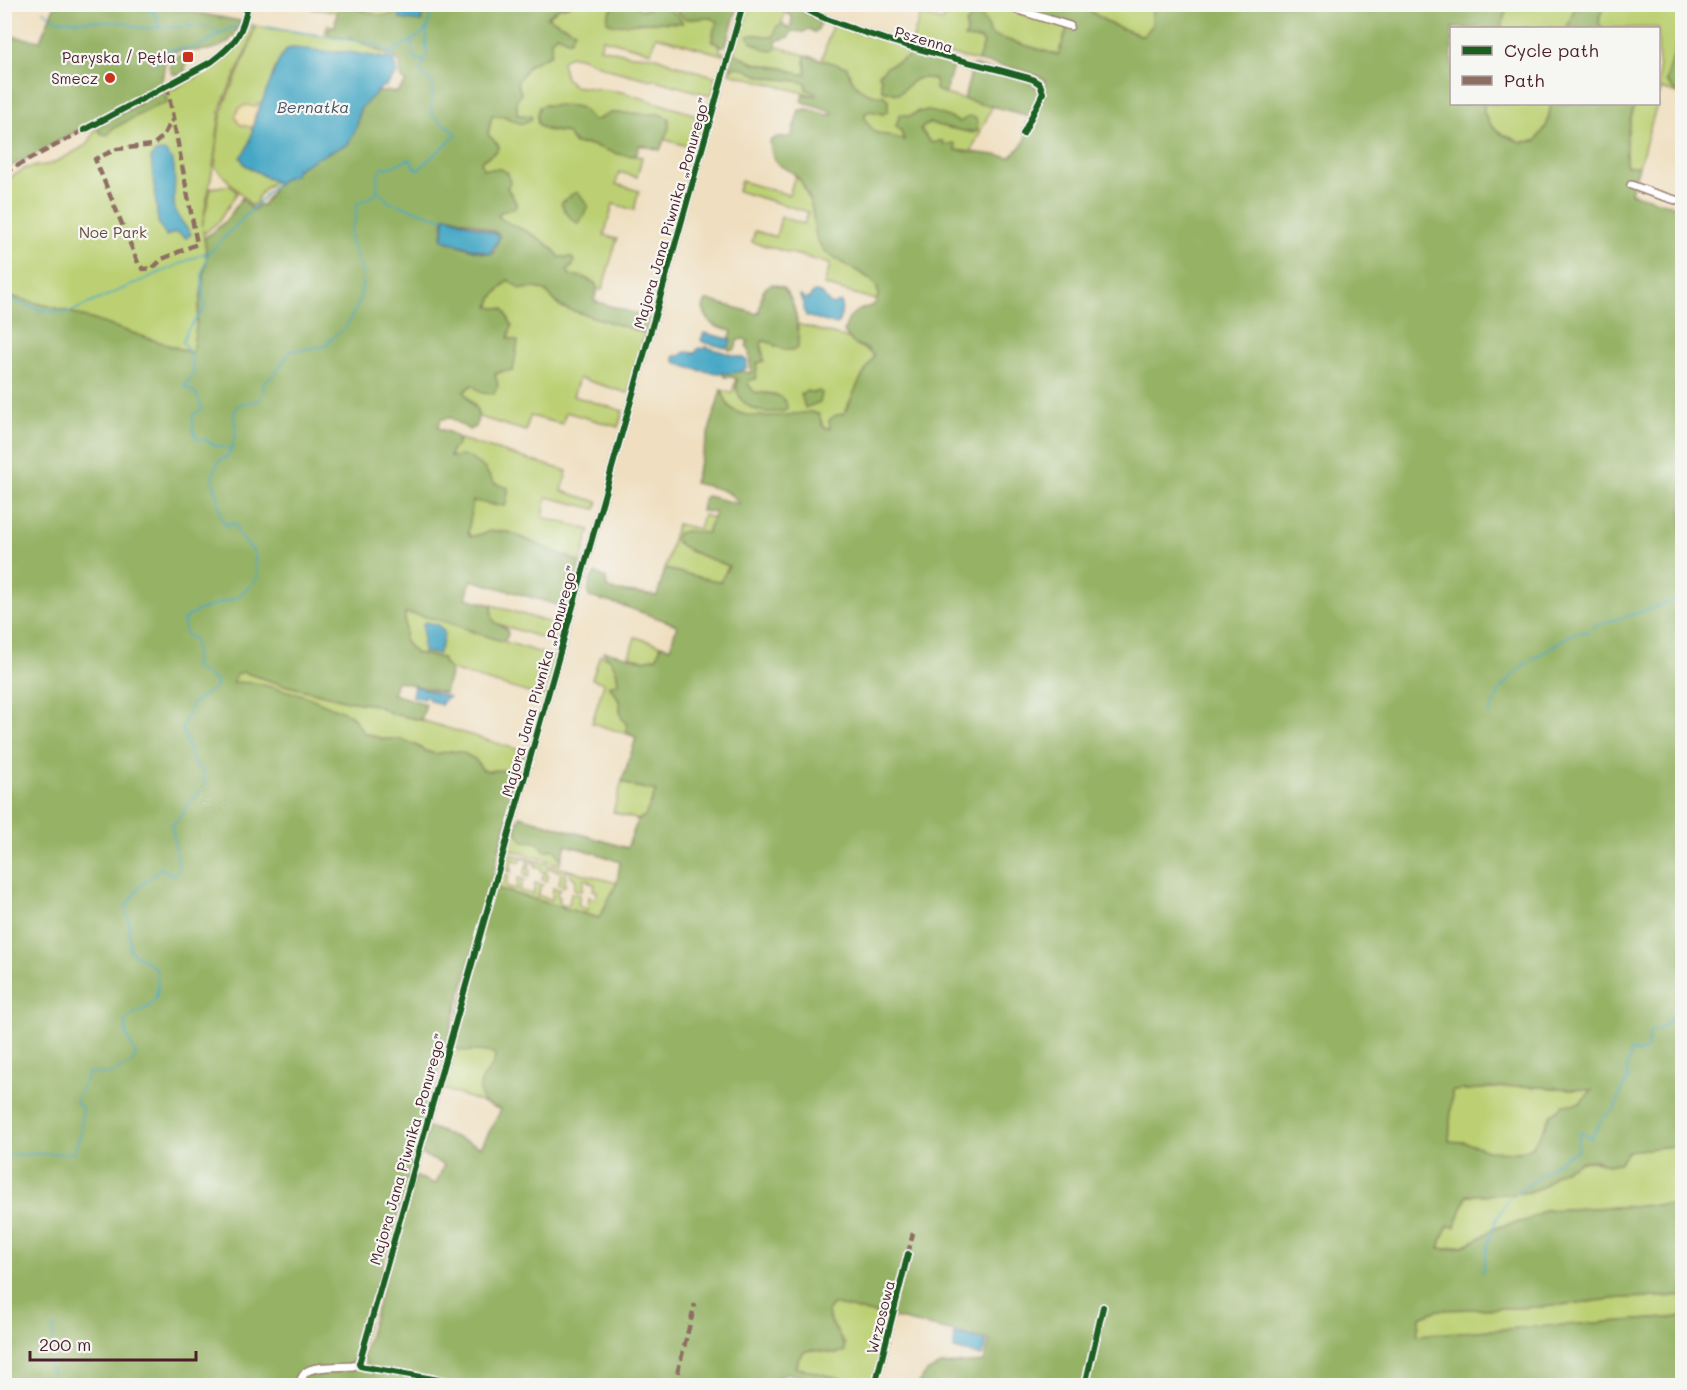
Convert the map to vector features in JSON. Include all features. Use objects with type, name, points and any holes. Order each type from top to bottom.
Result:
[{"type":"street","points":[[84,130],[212,62],[231,44],[244,26],[248,4]]},
{"type":"street","name":"Majora Jana Piwnika „Ponurego”","points":[[359,1364],[743,4]]},
{"type":"street","name":"Pszenna","points":[[799,4],[817,16],[880,39],[1032,79],[1040,84],[1043,93],[1023,134]]},
{"type":"street","points":[[999,4],[1070,26]]},
{"type":"street","points":[[1631,185],[1683,202]]},
{"type":"street","name":"Wrzosowa","points":[[875,1386],[908,1254]]},
{"type":"street","points":[[1085,1386],[1103,1307]]},
{"type":"street","points":[[298,1386],[309,1370],[359,1364],[473,1386]]},
{"type":"green space","points":[[313,4],[398,5],[392,15],[382,16],[357,9],[339,9],[338,12],[312,9]]},
{"type":"green space","points":[[572,4],[669,5],[686,19],[711,18],[719,22],[712,41],[721,46],[719,50],[724,53],[723,55],[656,36],[651,52],[603,39],[600,48],[631,55],[653,56],[717,77],[712,96],[608,69],[580,57],[571,56],[564,59],[562,63],[566,78],[574,86],[622,92],[706,118],[697,149],[663,139],[669,128],[658,114],[610,113],[597,120],[592,120],[580,107],[544,105],[546,130],[567,133],[575,144],[591,145],[620,154],[642,157],[637,177],[619,172],[616,184],[639,191],[634,210],[613,204],[604,235],[617,239],[602,290],[597,289],[596,284],[583,277],[570,276],[566,271],[574,261],[559,257],[535,236],[506,223],[498,216],[512,195],[507,188],[501,169],[483,169],[481,161],[497,151],[488,134],[492,115],[504,116],[515,122],[531,116],[517,115],[517,100],[521,94],[517,82],[529,65],[551,54],[550,40],[557,35],[570,41],[547,18],[559,8]]},
{"type":"green space","points":[[633,4],[641,10],[655,7],[665,8],[676,14],[683,23],[650,22],[615,25],[607,22],[608,14],[615,5]]},
{"type":"green space","points":[[55,5],[136,5],[181,10],[241,21],[231,39],[219,47],[176,51],[170,54],[166,60],[160,85],[5,169],[4,35],[40,41]]},
{"type":"green space","points":[[398,5],[572,5],[559,8],[547,17],[575,31],[570,41],[557,35],[551,40],[551,54],[529,65],[517,82],[521,94],[517,100],[517,115],[531,116],[532,119],[521,124],[504,116],[492,115],[488,134],[499,146],[497,151],[481,161],[483,169],[501,169],[508,173],[510,183],[507,188],[517,204],[515,208],[501,212],[498,216],[500,218],[540,239],[559,257],[571,257],[574,261],[573,265],[567,271],[570,275],[583,277],[596,284],[594,301],[650,318],[645,333],[561,307],[544,290],[520,289],[508,280],[492,298],[489,307],[504,309],[512,326],[508,338],[518,341],[513,371],[495,374],[498,385],[494,394],[482,393],[472,385],[464,391],[477,411],[476,427],[469,430],[451,418],[441,419],[438,428],[457,438],[458,445],[452,449],[450,457],[467,456],[484,468],[494,483],[508,488],[507,503],[504,506],[473,501],[468,533],[471,537],[491,531],[509,532],[580,563],[568,608],[471,580],[466,598],[492,605],[494,620],[498,625],[507,629],[506,639],[501,641],[442,621],[405,613],[405,642],[415,653],[442,658],[444,664],[451,670],[445,693],[397,681],[393,694],[426,704],[421,720],[393,714],[375,705],[348,701],[280,684],[243,672],[236,675],[233,682],[256,683],[303,695],[351,715],[364,733],[383,739],[401,739],[436,754],[451,751],[462,752],[475,759],[482,769],[504,770],[515,779],[515,786],[512,785],[511,788],[514,789],[510,811],[495,865],[497,866],[493,871],[495,873],[491,887],[599,918],[617,883],[620,862],[566,845],[561,860],[556,851],[552,849],[544,850],[535,842],[523,841],[516,832],[515,821],[519,820],[520,816],[627,848],[638,820],[645,816],[656,791],[632,786],[622,781],[636,738],[627,731],[616,694],[609,686],[618,683],[617,674],[612,663],[603,653],[604,651],[644,660],[657,657],[661,645],[670,648],[677,625],[624,606],[589,597],[590,581],[596,573],[606,578],[607,587],[612,590],[657,596],[665,569],[720,582],[729,566],[692,551],[675,540],[678,533],[685,531],[708,533],[715,512],[701,511],[703,500],[707,496],[739,504],[726,492],[694,483],[721,390],[729,405],[737,412],[757,416],[781,416],[811,412],[819,414],[823,427],[830,429],[829,420],[836,415],[844,414],[874,356],[867,349],[853,343],[844,332],[848,320],[854,313],[874,305],[879,295],[877,288],[866,276],[835,259],[823,249],[816,234],[811,202],[804,186],[797,176],[777,163],[771,152],[770,141],[777,137],[791,137],[799,110],[808,109],[828,115],[834,114],[827,109],[801,101],[803,94],[816,96],[806,89],[806,83],[763,77],[741,68],[730,69],[734,53],[753,63],[786,69],[799,74],[806,74],[805,55],[847,67],[855,84],[864,91],[884,96],[888,100],[888,111],[883,114],[871,111],[865,113],[865,119],[874,132],[904,140],[901,131],[896,126],[900,114],[910,116],[929,111],[960,122],[969,116],[976,118],[978,131],[961,131],[930,123],[920,129],[930,142],[943,141],[944,145],[953,143],[956,145],[955,150],[1011,157],[1026,140],[1044,96],[1045,80],[1023,71],[978,61],[984,43],[980,39],[964,38],[967,33],[966,24],[975,14],[982,15],[991,35],[1058,55],[1069,23],[1027,12],[1026,5],[1081,5],[1110,24],[1143,36],[1152,26],[1153,5],[1508,5],[1501,27],[1450,27],[1450,105],[1484,105],[1484,113],[1491,125],[1502,134],[1520,142],[1536,141],[1547,125],[1551,105],[1635,105],[1626,143],[1627,166],[1639,166],[1631,193],[1682,208],[1682,1145],[1628,1151],[1619,1163],[1607,1165],[1597,1160],[1582,1161],[1556,1174],[1544,1186],[1530,1192],[1467,1195],[1455,1227],[1448,1226],[1439,1248],[1450,1249],[1465,1245],[1494,1229],[1529,1219],[1544,1210],[1682,1204],[1682,1296],[1622,1298],[1543,1307],[1438,1310],[1420,1317],[1417,1335],[1682,1317],[1682,1385],[916,1385],[928,1371],[940,1365],[984,1362],[990,1340],[833,1304],[828,1310],[829,1316],[842,1340],[845,1351],[834,1353],[806,1351],[801,1355],[795,1367],[860,1385],[836,1385],[786,1373],[775,1380],[775,1386],[5,1385],[4,293],[64,310],[192,353],[206,262],[204,238],[225,222],[242,198],[253,210],[263,205],[277,184],[328,151],[347,145],[358,123],[360,109],[376,92],[397,92],[406,82],[400,77],[400,64],[395,57],[355,40],[329,35],[328,30],[335,26],[339,9],[347,8],[389,15],[395,12]],"holes":[[[444,217],[472,223],[500,236],[493,253],[483,253],[442,240]],[[491,888],[451,1048],[495,1054],[492,1067],[480,1086],[480,1094],[484,1103],[501,1110],[481,1147],[429,1127],[421,1154],[444,1165],[436,1184],[414,1176],[363,1356],[366,1364],[362,1370],[350,1364],[358,1353]],[[1519,1086],[1592,1090],[1580,1103],[1564,1105],[1551,1115],[1532,1147],[1520,1152],[1491,1151],[1464,1142],[1449,1141],[1452,1091]]]},
{"type":"green space","points":[[669,5],[738,5],[725,46],[712,41],[718,22],[711,18],[686,19]]},
{"type":"green space","points":[[745,5],[778,8],[785,12],[775,46],[805,55],[806,74],[753,63],[734,53],[741,20],[745,21],[746,18],[742,17]]},
{"type":"green space","points":[[755,5],[796,5],[805,13],[822,20],[815,32],[808,29],[804,32],[792,31],[789,37],[776,41],[776,48],[773,51],[766,50],[751,42],[748,36],[773,37],[777,26],[783,24],[791,28],[792,16],[778,8],[769,9]]},
{"type":"green space","points":[[948,5],[993,5],[1068,28],[1059,56],[991,35],[988,26],[966,24],[965,38],[980,39],[984,43],[978,61],[911,45],[920,15],[943,21]]},
{"type":"green space","points":[[1081,5],[1153,5],[1152,26],[1143,36],[1110,24]]},
{"type":"green space","points":[[1508,5],[1576,5],[1567,27],[1501,27]]},
{"type":"green space","points":[[1576,5],[1605,5],[1600,15],[1599,24],[1602,27],[1567,27]]},
{"type":"green space","points":[[1605,5],[1682,5],[1682,105],[1679,104],[1681,95],[1661,89],[1660,93],[1660,27],[1602,27],[1599,25],[1600,15]]},
{"type":"green space","name":"Noe Park","points":[[249,25],[254,25],[250,43],[221,106],[202,226],[211,188],[230,185],[237,193],[219,221],[205,233],[203,231],[206,262],[192,353],[64,310],[12,297],[5,293],[4,181],[26,168],[51,164],[69,155],[88,144],[97,126],[217,67],[237,47]]},
{"type":"green space","points":[[327,25],[335,27],[330,28],[337,38],[349,38],[368,44],[375,50],[389,55],[383,58],[348,52],[321,52],[260,105],[252,131],[268,177],[273,182],[260,193],[257,202],[252,206],[215,167],[219,126],[224,104],[248,51],[255,26],[325,36]]},
{"type":"green space","points":[[832,25],[910,48],[908,57],[881,79],[882,90],[898,94],[916,79],[934,79],[935,89],[945,94],[992,107],[971,152],[955,150],[953,143],[948,145],[930,142],[920,128],[930,123],[974,133],[954,120],[918,111],[896,126],[901,131],[904,140],[873,132],[865,119],[865,112],[883,114],[888,101],[884,96],[859,88],[848,74],[846,67],[822,60]]},
{"type":"green space","points":[[1682,30],[1682,94],[1673,90],[1666,81]]},
{"type":"green space","points":[[910,48],[954,62],[945,94],[935,89],[934,79],[926,78],[916,79],[898,94],[882,90],[879,74],[888,66],[908,57]]},
{"type":"green space","points":[[178,56],[186,57],[185,72],[181,75],[173,74],[170,68],[172,60]]},
{"type":"green space","points":[[973,65],[1030,80],[1035,84],[1038,97],[1030,116],[964,99]]},
{"type":"green space","points":[[736,66],[768,78],[802,82],[817,94],[816,96],[729,73],[730,69]]},
{"type":"green space","points":[[158,94],[167,97],[166,104],[158,105],[112,129],[107,135],[100,133],[99,125]]},
{"type":"green space","points":[[544,105],[577,107],[588,114],[592,120],[597,120],[610,113],[658,114],[669,118],[669,128],[660,150],[640,145],[636,155],[621,155],[591,145],[575,144],[567,133],[539,126],[537,115],[539,107]]},
{"type":"green space","points":[[1484,105],[1551,105],[1547,125],[1536,141],[1520,142],[1502,134],[1491,125],[1484,113]]},
{"type":"green space","points":[[1635,105],[1657,105],[1639,166],[1627,166],[1627,135]]},
{"type":"green space","points":[[795,176],[801,181],[812,207],[816,237],[838,260],[876,284],[879,295],[876,300],[824,285],[830,264],[752,242],[755,231],[776,237],[781,217],[804,224],[808,212],[738,191],[741,181],[789,195]]},
{"type":"green space","points":[[574,193],[579,193],[588,206],[579,224],[568,215],[561,203]]},
{"type":"green space","points":[[508,280],[520,289],[544,290],[561,307],[645,333],[628,393],[579,378],[573,396],[623,411],[618,427],[566,412],[562,424],[530,416],[526,431],[479,417],[476,407],[464,392],[472,385],[503,371],[508,338],[489,308],[492,298]]},
{"type":"green space","points":[[773,284],[784,288],[792,302],[797,324],[798,348],[787,350],[763,341],[761,345],[764,361],[757,363],[756,379],[749,380],[748,384],[754,392],[770,394],[784,400],[787,410],[778,412],[752,408],[740,397],[737,379],[724,377],[722,373],[751,372],[749,350],[746,346],[748,341],[737,340],[734,350],[729,350],[732,331],[713,325],[703,308],[708,300],[758,314],[763,292]]},
{"type":"green space","points":[[797,324],[850,339],[874,356],[844,414],[831,429],[823,427],[819,415],[811,412],[757,416],[737,412],[729,405],[721,390],[732,393],[737,379],[736,390],[786,401],[775,394],[754,392],[748,384],[757,363],[763,361],[762,341],[772,342],[775,346],[799,338]]},
{"type":"green space","points":[[807,391],[822,393],[820,402],[805,408],[801,394]]},
{"type":"green space","points":[[457,438],[567,471],[562,491],[598,502],[596,509],[547,497],[543,517],[590,530],[580,563],[569,557],[491,531],[471,537],[468,533],[473,500],[497,506],[507,496],[508,488],[494,483],[484,468],[450,457],[452,449],[459,441]]},
{"type":"green space","points":[[703,515],[714,518],[714,520],[708,529],[708,534],[685,531],[689,551],[729,566],[720,582],[665,569],[677,524],[699,529]]},
{"type":"green space","points":[[492,605],[564,627],[559,643],[495,623],[491,618]]},
{"type":"green space","points":[[405,613],[430,617],[555,657],[543,697],[451,670],[444,664],[442,658],[415,653],[405,642]]},
{"type":"green space","points":[[635,637],[661,645],[657,657],[644,660],[629,656]]},
{"type":"green space","points":[[600,655],[612,660],[617,672],[618,683],[609,686],[620,704],[620,712],[636,737],[592,723],[604,683],[592,679]]},
{"type":"green space","points":[[243,672],[348,701],[375,705],[393,714],[421,720],[526,752],[523,766],[516,784],[515,779],[496,770],[481,769],[451,751],[436,754],[401,739],[383,739],[364,733],[351,715],[233,683],[236,674]]},
{"type":"green space","points":[[622,781],[632,786],[656,791],[645,816],[638,820],[613,812]]},
{"type":"green space","points":[[514,828],[523,841],[536,842],[556,851],[561,860],[560,864],[508,849]]},
{"type":"green space","points":[[507,853],[617,883],[599,918],[496,888],[500,875],[509,875],[506,885],[517,889],[518,878],[526,880],[523,881],[520,891],[533,895],[535,883],[544,885],[541,885],[538,896],[548,899],[552,900],[553,888],[562,890],[559,890],[557,896],[560,897],[561,905],[564,906],[569,905],[571,893],[580,895],[578,904],[587,910],[589,897],[596,899],[597,891],[593,890],[595,885],[588,880],[584,879],[582,891],[574,889],[576,880],[571,876],[571,872],[566,871],[565,886],[559,885],[561,872],[548,868],[547,881],[542,880],[544,872],[541,868],[535,867],[536,863],[531,862],[528,868],[529,877],[524,875],[528,860],[522,858],[520,863],[512,859],[512,870],[509,868],[511,872],[503,868]]},
{"type":"green space","points":[[451,1048],[495,1054],[492,1067],[480,1086],[480,1094],[484,1103],[440,1088]]},
{"type":"green space","points":[[1519,1086],[1593,1090],[1581,1102],[1564,1106],[1554,1113],[1537,1141],[1527,1150],[1494,1152],[1449,1142],[1452,1091]]},
{"type":"green space","points":[[1682,1145],[1682,1204],[1544,1210],[1533,1218],[1493,1229],[1462,1246],[1439,1249],[1448,1226],[1455,1227],[1467,1195],[1504,1194],[1532,1190],[1543,1186],[1567,1167],[1580,1163],[1587,1161],[1607,1165],[1627,1151]]},
{"type":"green space","points":[[1682,1296],[1682,1317],[1417,1335],[1420,1317],[1438,1310],[1543,1307],[1622,1298]]},
{"type":"green space","points":[[833,1304],[890,1317],[874,1385],[865,1385],[794,1367],[802,1353],[812,1349],[838,1354],[845,1344],[828,1318],[828,1310]]},
{"type":"sand","points":[[258,103],[261,104],[255,115],[253,128],[239,124],[235,116],[239,108],[246,105],[255,107]]},
{"type":"water","points":[[404,5],[417,5],[421,22],[400,19],[399,11]]},
{"type":"water","name":"Bernatka","points":[[287,49],[388,58],[394,60],[397,73],[360,109],[356,129],[348,144],[302,166],[296,170],[295,175],[285,178],[278,184],[245,165],[240,157],[249,144],[256,116],[277,65]]},
{"type":"water","points":[[164,151],[173,163],[175,210],[191,234],[186,238],[176,232],[166,236],[158,222],[151,158],[155,152]]},
{"type":"water","points":[[447,216],[498,235],[497,243],[491,254],[443,240],[444,219]]},
{"type":"water","points":[[814,292],[823,295],[832,305],[840,302],[842,304],[841,316],[837,325],[806,316],[800,295],[806,299]]},
{"type":"water","points":[[704,333],[729,339],[730,345],[726,348],[703,342],[701,340]]},
{"type":"water","points":[[706,347],[743,358],[747,361],[746,368],[731,373],[710,372],[674,361],[674,356],[685,352],[695,353],[699,348]]},
{"type":"water","points":[[425,622],[438,625],[444,632],[438,654],[423,652],[423,624]]},
{"type":"water","points":[[414,686],[449,697],[441,705],[425,696],[423,699],[412,696]]},
{"type":"water","points":[[954,1334],[986,1341],[983,1355],[954,1349]]},
{"type":"waterway","points":[[116,4],[142,8],[155,13]]},
{"type":"waterway","name":"Bernatka","points":[[390,58],[394,52],[422,33],[428,26],[429,4]]},
{"type":"waterway","points":[[154,8],[159,28]]},
{"type":"waterway","points":[[43,10],[55,20],[120,22],[142,28],[202,26],[220,34]]},
{"type":"waterway","name":"Bernatka","points":[[4,1155],[73,1153],[81,1133],[82,1108],[76,1102],[88,1073],[110,1074],[132,1063],[136,1054],[126,1034],[125,1021],[150,1006],[156,997],[158,986],[156,968],[130,951],[129,918],[125,909],[140,886],[161,868],[174,876],[179,868],[172,825],[182,815],[189,802],[205,786],[203,771],[194,764],[182,728],[193,703],[216,687],[215,680],[194,667],[196,654],[194,639],[186,635],[183,620],[197,611],[238,597],[257,578],[255,553],[238,534],[236,524],[226,526],[222,518],[213,475],[219,461],[227,457],[232,449],[236,431],[234,416],[236,407],[242,403],[259,401],[263,394],[264,382],[276,373],[290,351],[326,346],[345,328],[360,301],[363,274],[350,232],[356,218],[357,204],[375,194],[381,170],[384,166],[387,168],[410,159],[416,170],[420,169],[456,135],[433,116],[431,110],[433,83],[420,71],[427,55],[428,26]]},
{"type":"waterway","points":[[155,63],[164,50],[197,47],[233,27],[238,27]]},
{"type":"waterway","points":[[268,27],[375,44],[391,53]]},
{"type":"waterway","points":[[412,42],[413,57],[425,62]]},
{"type":"waterway","points":[[231,449],[214,445],[204,439],[198,440],[193,430],[193,415],[202,409],[196,393],[184,386],[194,373],[189,352],[183,342],[186,332],[204,309],[202,276],[207,255],[276,183]]},
{"type":"waterway","points":[[378,191],[389,202],[444,219]]},
{"type":"waterway","points":[[4,296],[37,309],[55,312],[72,311],[207,252]]},
{"type":"waterway","points":[[1488,716],[1501,688],[1521,667],[1568,636],[1586,632],[1596,625],[1682,598]]},
{"type":"waterway","points":[[1483,1272],[1488,1244],[1496,1220],[1508,1200],[1567,1155],[1576,1153],[1580,1133],[1586,1134],[1591,1139],[1601,1119],[1614,1110],[1629,1078],[1626,1069],[1630,1051],[1634,1050],[1638,1054],[1647,1049],[1650,1031],[1663,1026],[1673,1016],[1682,1014]]},
{"type":"waterway","points":[[54,1326],[49,1366],[59,1386]]},
{"type":"marked path","points":[[167,86],[197,244],[162,259],[153,268],[143,269],[139,265],[95,159],[117,149],[153,145],[162,137],[173,119]]},
{"type":"marked path","points":[[4,173],[84,130]]},
{"type":"marked path","points":[[908,1254],[913,1233]]},
{"type":"marked path","points":[[674,1386],[695,1304]]},
{"type":"cycle path","points":[[84,130],[211,62],[237,38],[248,4]]},
{"type":"cycle path","points":[[359,1364],[743,4]]},
{"type":"cycle path","points":[[799,4],[826,19],[876,36],[920,50],[1032,79],[1040,84],[1043,93],[1023,134]]},
{"type":"cycle path","points":[[875,1386],[908,1254]]},
{"type":"cycle path","points":[[1085,1386],[1103,1307]]},
{"type":"cycle path","points":[[359,1364],[365,1367],[473,1386]]},
{"type":"place","name":"Paryska / Pętla","points":[[188,57]]},
{"type":"place","name":"Smecz","points":[[110,78]]}]
